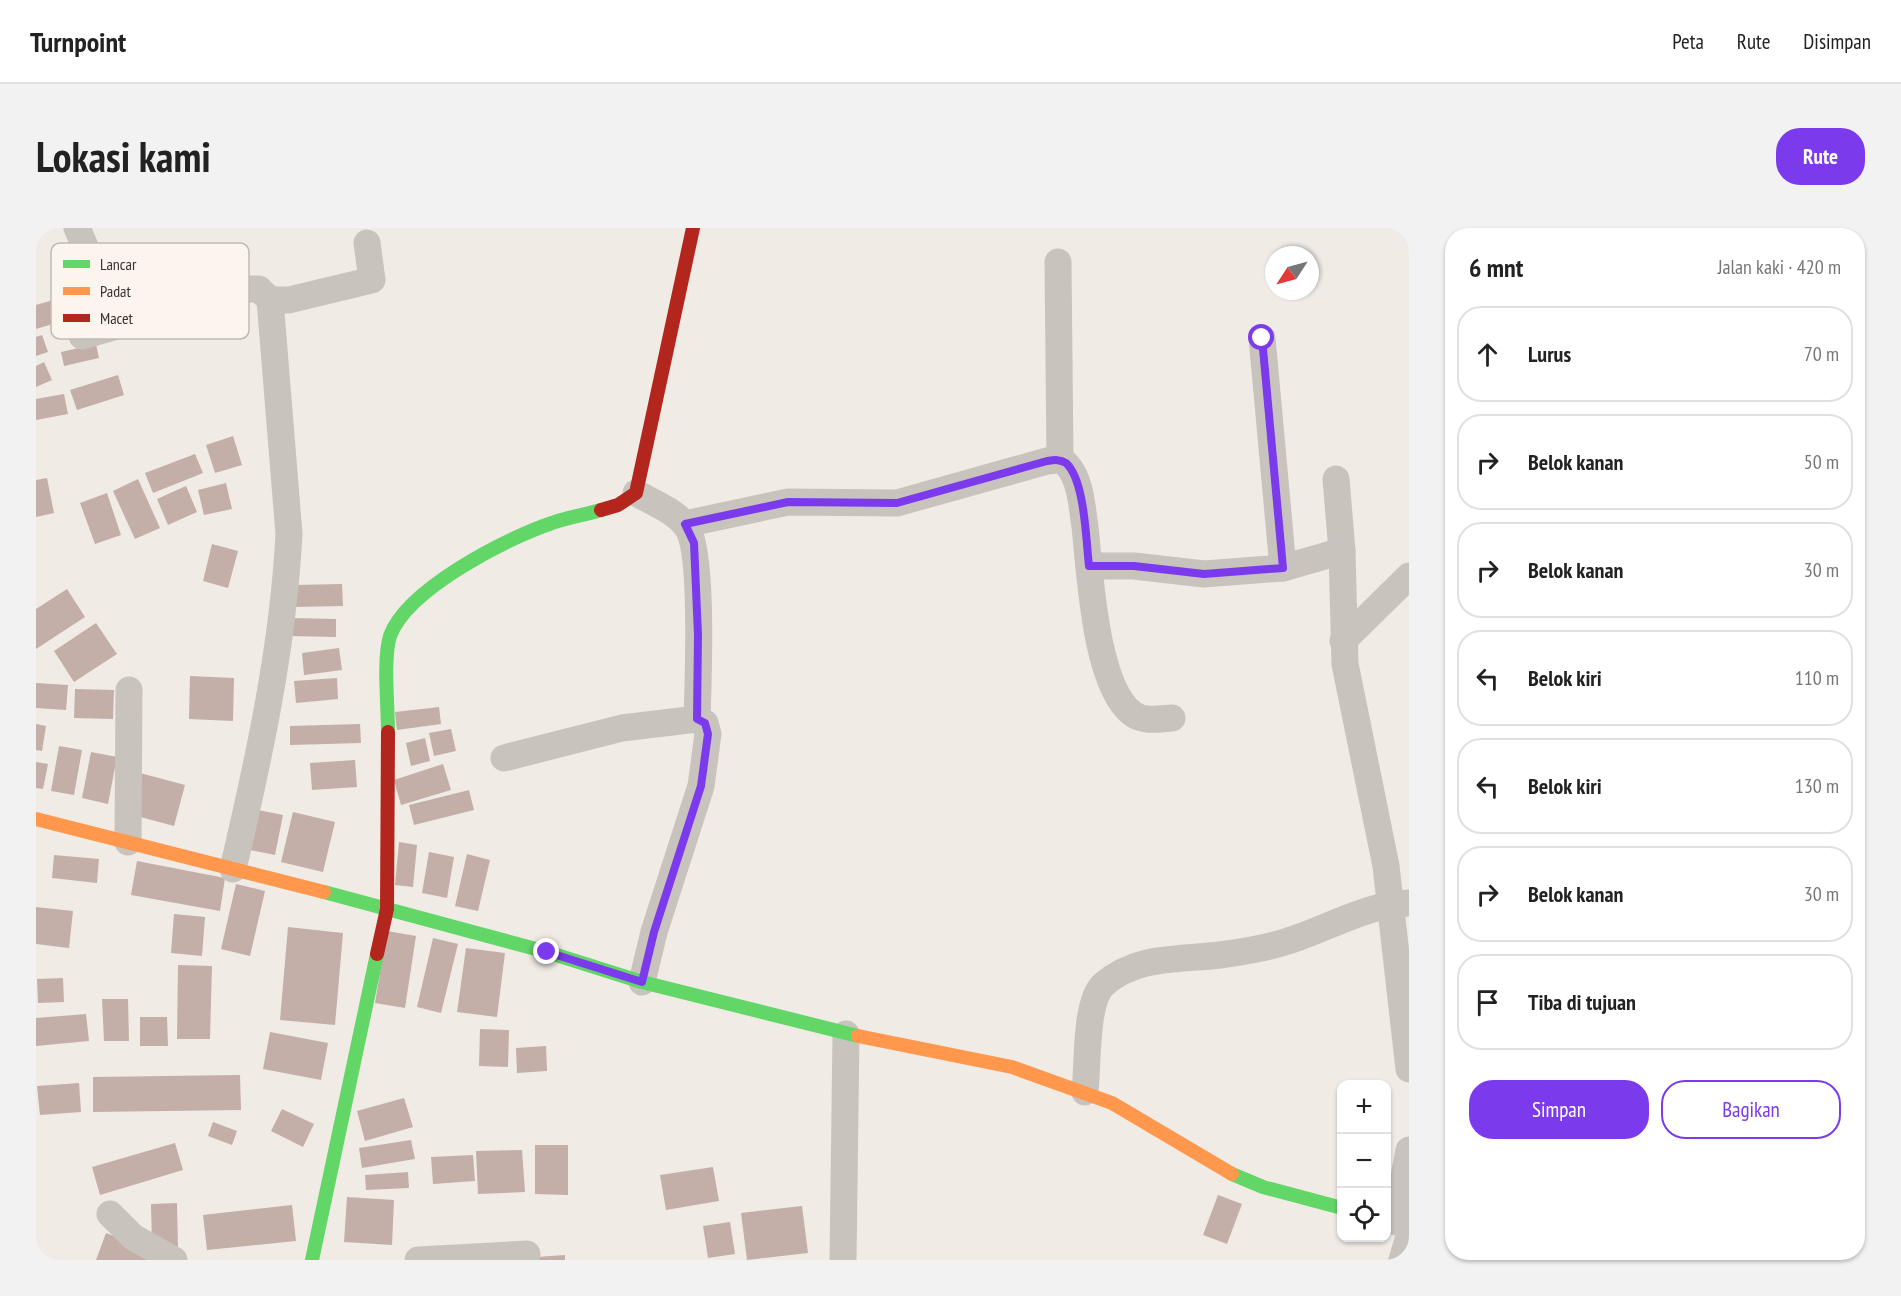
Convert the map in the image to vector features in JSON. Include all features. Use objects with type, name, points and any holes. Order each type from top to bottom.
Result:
[{"type":"street","points":[[77,228],[83,243]]},
{"type":"street","points":[[312,1260],[387,909],[388,644],[392,631],[403,613],[432,588],[506,543],[554,522],[617,506],[636,493],[693,228]]},
{"type":"street","points":[[270,300],[289,300],[372,280],[367,243]]},
{"type":"street","points":[[1058,262],[1060,460]]},
{"type":"street","points":[[233,869],[266,726],[287,572],[289,534],[270,300],[259,289],[249,289]]},
{"type":"street","points":[[1262,338],[1283,568]]},
{"type":"street","points":[[685,524],[788,502],[897,503],[1047,461],[1060,460],[1068,465],[1075,478],[1082,504],[1099,640],[1114,692],[1133,714],[1144,719],[1172,718]]},
{"type":"street","points":[[1336,479],[1342,551],[1343,641],[1360,747],[1386,866],[1399,904],[1409,1069]]},
{"type":"street","points":[[636,493],[685,524],[694,543],[698,635],[697,719]]},
{"type":"street","points":[[1089,566],[1134,566],[1204,574],[1283,568],[1342,551]]},
{"type":"street","points":[[1343,641],[1409,576]]},
{"type":"street","points":[[128,842],[129,690]]},
{"type":"street","points":[[504,758],[622,728],[697,719],[705,723],[708,734],[701,786],[654,932],[642,982]]},
{"type":"street","points":[[36,819],[387,909],[547,952],[642,982],[846,1034],[1012,1067],[1085,1092],[1131,1113],[1188,1151],[1235,1176],[1263,1187],[1337,1207]]},
{"type":"street","points":[[1085,1092],[1092,1007],[1101,987],[1124,970],[1148,962],[1221,955],[1286,942],[1399,904]]},
{"type":"street","points":[[843,1260],[846,1034]]},
{"type":"street","points":[[1402,1260],[1400,1226],[1409,1150]]},
{"type":"street","points":[[110,1214],[133,1237],[174,1260]]},
{"type":"street","points":[[418,1260],[526,1254]]},
{"type":"building","points":[[51,301],[51,324],[36,329],[36,305]]},
{"type":"building","points":[[42,335],[48,352],[36,356],[36,337]]},
{"type":"building","points":[[96,344],[99,358],[64,366],[61,352]]},
{"type":"building","points":[[44,362],[52,380],[36,387],[36,366]]},
{"type":"building","points":[[118,375],[124,395],[77,410],[70,390]]},
{"type":"building","points":[[64,394],[68,414],[36,420],[36,399]]},
{"type":"building","points":[[233,436],[242,465],[215,473],[206,445]]},
{"type":"building","points":[[195,454],[203,473],[153,493],[145,473]]},
{"type":"building","points":[[47,478],[54,513],[36,517],[36,480]]},
{"type":"building","points":[[138,479],[160,528],[135,539],[113,491]]},
{"type":"building","points":[[226,483],[232,509],[204,515],[198,490]]},
{"type":"building","points":[[186,486],[197,512],[168,525],[157,499]]},
{"type":"building","points":[[107,493],[121,535],[95,544],[80,503]]},
{"type":"building","points":[[212,544],[238,551],[228,588],[203,581]]},
{"type":"building","points":[[342,584],[343,606],[294,607],[294,585]]},
{"type":"building","points":[[67,589],[85,617],[36,649],[36,609]]},
{"type":"building","points":[[290,618],[336,619],[336,637],[289,636]]},
{"type":"building","points":[[96,623],[117,654],[74,682],[54,651]]},
{"type":"building","points":[[339,648],[342,670],[304,675],[302,653]]},
{"type":"building","points":[[190,676],[234,678],[233,721],[189,719]]},
{"type":"building","points":[[337,678],[338,699],[296,703],[294,681]]},
{"type":"building","points":[[36,683],[68,685],[66,710],[36,708]]},
{"type":"building","points":[[75,689],[114,690],[113,719],[74,718]]},
{"type":"building","points":[[439,707],[441,724],[397,730],[395,712]]},
{"type":"building","points":[[36,724],[46,726],[42,751],[36,750]]},
{"type":"building","points":[[360,724],[361,743],[290,745],[290,726]]},
{"type":"building","points":[[451,729],[456,751],[434,756],[429,733]]},
{"type":"building","points":[[425,738],[430,761],[411,766],[406,743]]},
{"type":"building","points":[[59,746],[82,750],[74,795],[51,791]]},
{"type":"building","points":[[91,752],[117,757],[108,804],[82,798]]},
{"type":"building","points":[[355,760],[357,787],[312,790],[310,763]]},
{"type":"building","points":[[36,762],[48,764],[43,789],[36,788]]},
{"type":"building","points":[[443,764],[451,790],[401,805],[394,780]]},
{"type":"building","points":[[140,773],[185,785],[174,826],[129,814]]},
{"type":"building","points":[[469,790],[474,810],[414,825],[409,805]]},
{"type":"building","points":[[258,810],[283,815],[275,855],[250,850]]},
{"type":"building","points":[[293,812],[335,822],[323,872],[281,862]]},
{"type":"building","points":[[399,842],[417,845],[413,887],[395,885]]},
{"type":"building","points":[[429,852],[454,857],[447,898],[422,893]]},
{"type":"building","points":[[467,854],[490,860],[478,911],[455,906]]},
{"type":"building","points":[[54,855],[99,859],[97,883],[52,878]]},
{"type":"building","points":[[137,861],[225,878],[220,911],[131,895]]},
{"type":"building","points":[[236,884],[265,891],[250,956],[221,949]]},
{"type":"building","points":[[36,907],[73,911],[69,948],[36,944]]},
{"type":"building","points":[[174,914],[205,917],[202,956],[171,953]]},
{"type":"building","points":[[288,927],[343,933],[335,1025],[280,1020]]},
{"type":"building","points":[[387,931],[416,936],[405,1008],[375,1003]]},
{"type":"building","points":[[433,938],[458,944],[441,1013],[417,1007]]},
{"type":"building","points":[[466,948],[505,953],[497,1017],[457,1012]]},
{"type":"building","points":[[178,965],[212,966],[210,1039],[177,1039]]},
{"type":"building","points":[[63,978],[64,1002],[38,1003],[37,979]]},
{"type":"building","points":[[102,999],[128,999],[129,1041],[104,1041]]},
{"type":"building","points":[[86,1014],[89,1041],[36,1046],[36,1018]]},
{"type":"building","points":[[140,1017],[167,1017],[168,1046],[140,1046]]},
{"type":"building","points":[[480,1029],[509,1030],[508,1067],[479,1066]]},
{"type":"building","points":[[270,1032],[328,1043],[321,1080],[263,1069]]},
{"type":"building","points":[[546,1046],[547,1071],[517,1073],[516,1048]]},
{"type":"building","points":[[240,1075],[241,1110],[93,1112],[93,1077]]},
{"type":"building","points":[[79,1083],[81,1112],[40,1115],[37,1086]]},
{"type":"building","points":[[404,1098],[413,1127],[365,1141],[357,1111]]},
{"type":"building","points":[[282,1109],[314,1124],[303,1147],[271,1131]]},
{"type":"building","points":[[213,1122],[237,1131],[232,1145],[208,1136]]},
{"type":"building","points":[[411,1140],[415,1159],[362,1168],[359,1148]]},
{"type":"building","points":[[175,1143],[183,1170],[100,1195],[92,1167]]},
{"type":"building","points":[[535,1145],[568,1145],[568,1195],[535,1194]]},
{"type":"building","points":[[522,1150],[525,1192],[478,1194],[476,1151]]},
{"type":"building","points":[[473,1155],[475,1181],[433,1184],[431,1157]]},
{"type":"building","points":[[713,1167],[719,1201],[666,1210],[660,1175]]},
{"type":"building","points":[[408,1172],[409,1188],[366,1190],[365,1175]]},
{"type":"building","points":[[1218,1195],[1242,1204],[1227,1244],[1203,1235]]},
{"type":"building","points":[[347,1197],[394,1200],[392,1245],[344,1242]]},
{"type":"building","points":[[177,1203],[178,1247],[152,1248],[151,1204]]},
{"type":"building","points":[[292,1205],[296,1241],[207,1250],[203,1215]]},
{"type":"building","points":[[802,1206],[808,1253],[747,1260],[741,1213]]},
{"type":"building","points":[[730,1222],[735,1254],[708,1258],[703,1226]]},
{"type":"building","points":[[106,1233],[154,1252],[151,1260],[96,1260]]},
{"type":"building","points":[[565,1255],[565,1260],[523,1260],[523,1258]]},
{"type":"traffic: fast","points":[[388,732],[386,669],[388,645],[390,636],[400,618],[416,601],[460,568],[510,540],[558,521],[601,510]]},
{"type":"traffic: fast","points":[[324,892],[547,952],[642,982],[858,1036]]},
{"type":"traffic: fast","points":[[312,1260],[377,954]]},
{"type":"traffic: fast","points":[[1232,1174],[1263,1187],[1337,1207]]},
{"type":"traffic: slow","points":[[36,819],[324,892]]},
{"type":"traffic: slow","points":[[858,1036],[1012,1067],[1112,1103],[1232,1174]]},
{"type":"traffic: jam","points":[[601,510],[618,505],[636,493],[693,228]]},
{"type":"traffic: jam","points":[[377,954],[387,909],[388,732]]},
{"type":"route","points":[[547,952],[642,982],[654,932],[701,786],[707,747],[708,734],[705,723],[697,719],[698,635],[694,543],[685,524],[788,502],[897,503],[956,485],[1047,461],[1060,460],[1068,465],[1075,478],[1082,504],[1089,566],[1134,566],[1204,574],[1283,568],[1262,338]]}]
